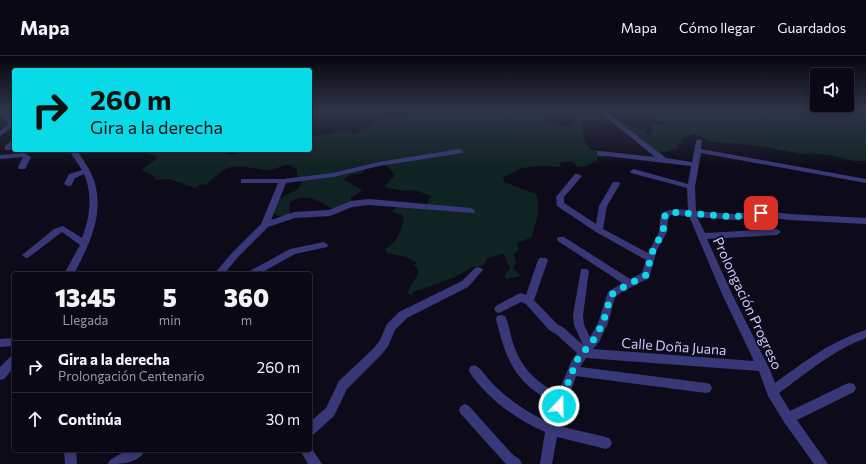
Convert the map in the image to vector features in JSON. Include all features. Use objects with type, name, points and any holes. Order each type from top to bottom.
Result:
[{"type":"street","points":[[624,129],[663,160]]},
{"type":"street","name":"Prolongación Progreso","points":[[699,141],[691,187],[692,214],[727,294],[762,366],[772,392],[788,418],[822,464]]},
{"type":"street","points":[[8,148],[12,143]]},
{"type":"street","points":[[697,150],[866,181]]},
{"type":"street","points":[[244,182],[282,181],[333,175],[379,164],[459,151]]},
{"type":"street","points":[[70,272],[86,244],[94,205],[90,181],[86,170],[74,152]]},
{"type":"street","points":[[600,153],[694,164]]},
{"type":"street","points":[[0,157],[24,155],[27,157],[22,167]]},
{"type":"street","points":[[68,184],[72,176],[86,170]]},
{"type":"street","points":[[634,171],[691,187]]},
{"type":"street","points":[[578,176],[560,196],[560,204],[599,230],[650,258]]},
{"type":"street","points":[[221,272],[235,255],[265,225],[282,181]]},
{"type":"street","points":[[599,230],[604,206],[616,184]]},
{"type":"street","points":[[265,225],[294,215],[330,214],[351,204],[369,202],[390,202],[471,211]]},
{"type":"street","points":[[546,464],[552,429],[561,400],[580,356],[586,350],[603,323],[611,295],[646,275],[649,268],[650,258],[663,232],[665,215],[671,212],[734,217],[761,213],[789,217],[866,221]]},
{"type":"street","points":[[26,255],[57,231],[62,229],[86,244]]},
{"type":"street","points":[[702,236],[777,232]]},
{"type":"street","points":[[561,239],[630,284]]},
{"type":"street","points":[[255,272],[293,251],[324,245]]},
{"type":"street","points":[[529,301],[543,260]]},
{"type":"street","points":[[312,428],[330,412],[342,385],[378,351],[384,343],[391,327],[403,315],[465,284],[478,270]]},
{"type":"street","points":[[584,271],[578,314],[586,350]]},
{"type":"street","points":[[561,400],[542,392],[531,384],[521,372],[513,359],[500,314],[521,297],[529,301],[553,327],[586,350]]},
{"type":"street","points":[[772,392],[819,357],[857,337],[866,334]]},
{"type":"street","points":[[0,343],[12,342]]},
{"type":"street","name":"Calle Doña Juana","points":[[586,350],[762,366]]},
{"type":"street","points":[[0,364],[12,361]]},
{"type":"street","points":[[0,375],[12,362]]},
{"type":"street","points":[[474,370],[481,381],[511,406],[552,429],[606,443]]},
{"type":"street","points":[[573,371],[706,388]]},
{"type":"street","points":[[788,418],[850,388]]},
{"type":"street","points":[[464,410],[508,458],[516,464]]},
{"type":"street","points":[[70,452],[71,464]]},
{"type":"street","points":[[114,464],[135,452]]},
{"type":"street","points":[[307,452],[316,464]]},
{"type":"green space","points":[[362,129],[582,129],[588,147],[591,150],[599,150],[595,153],[604,154],[606,157],[598,157],[597,160],[587,166],[577,167],[573,161],[559,162],[561,166],[559,167],[540,166],[522,168],[503,177],[504,182],[536,194],[538,199],[538,210],[532,237],[517,243],[519,249],[514,254],[516,263],[513,268],[521,276],[506,279],[505,275],[511,267],[508,264],[504,254],[501,254],[487,259],[483,266],[473,267],[453,278],[413,292],[411,296],[407,293],[418,274],[418,268],[413,265],[417,263],[406,257],[387,253],[385,249],[396,240],[404,219],[402,215],[391,211],[400,206],[427,205],[431,196],[415,190],[414,192],[412,190],[405,191],[384,187],[395,175],[386,165],[372,166],[361,174],[352,174],[343,179],[362,190],[351,197],[351,202],[335,211],[319,201],[301,198],[290,202],[290,214],[287,216],[277,215],[269,209],[274,203],[295,191],[301,185],[302,181],[297,176],[297,170],[289,165],[273,170],[232,167],[221,172],[205,185],[201,184],[195,188],[170,179],[156,180],[154,176],[141,170],[158,158],[144,152],[225,152],[231,155],[241,152],[312,152],[312,136],[327,135],[339,130],[355,134]]},
{"type":"green space","points":[[623,129],[646,129],[647,130],[643,131],[649,135],[652,129],[866,129],[866,161],[853,161],[829,155],[809,153],[802,154],[761,146],[715,142],[695,134],[682,138],[681,143],[684,144],[676,144],[680,148],[655,154]]},
{"type":"route","points":[[559,406],[577,360],[594,339],[603,323],[611,295],[646,275],[653,250],[663,232],[665,215],[671,212],[734,217],[761,213]]}]
